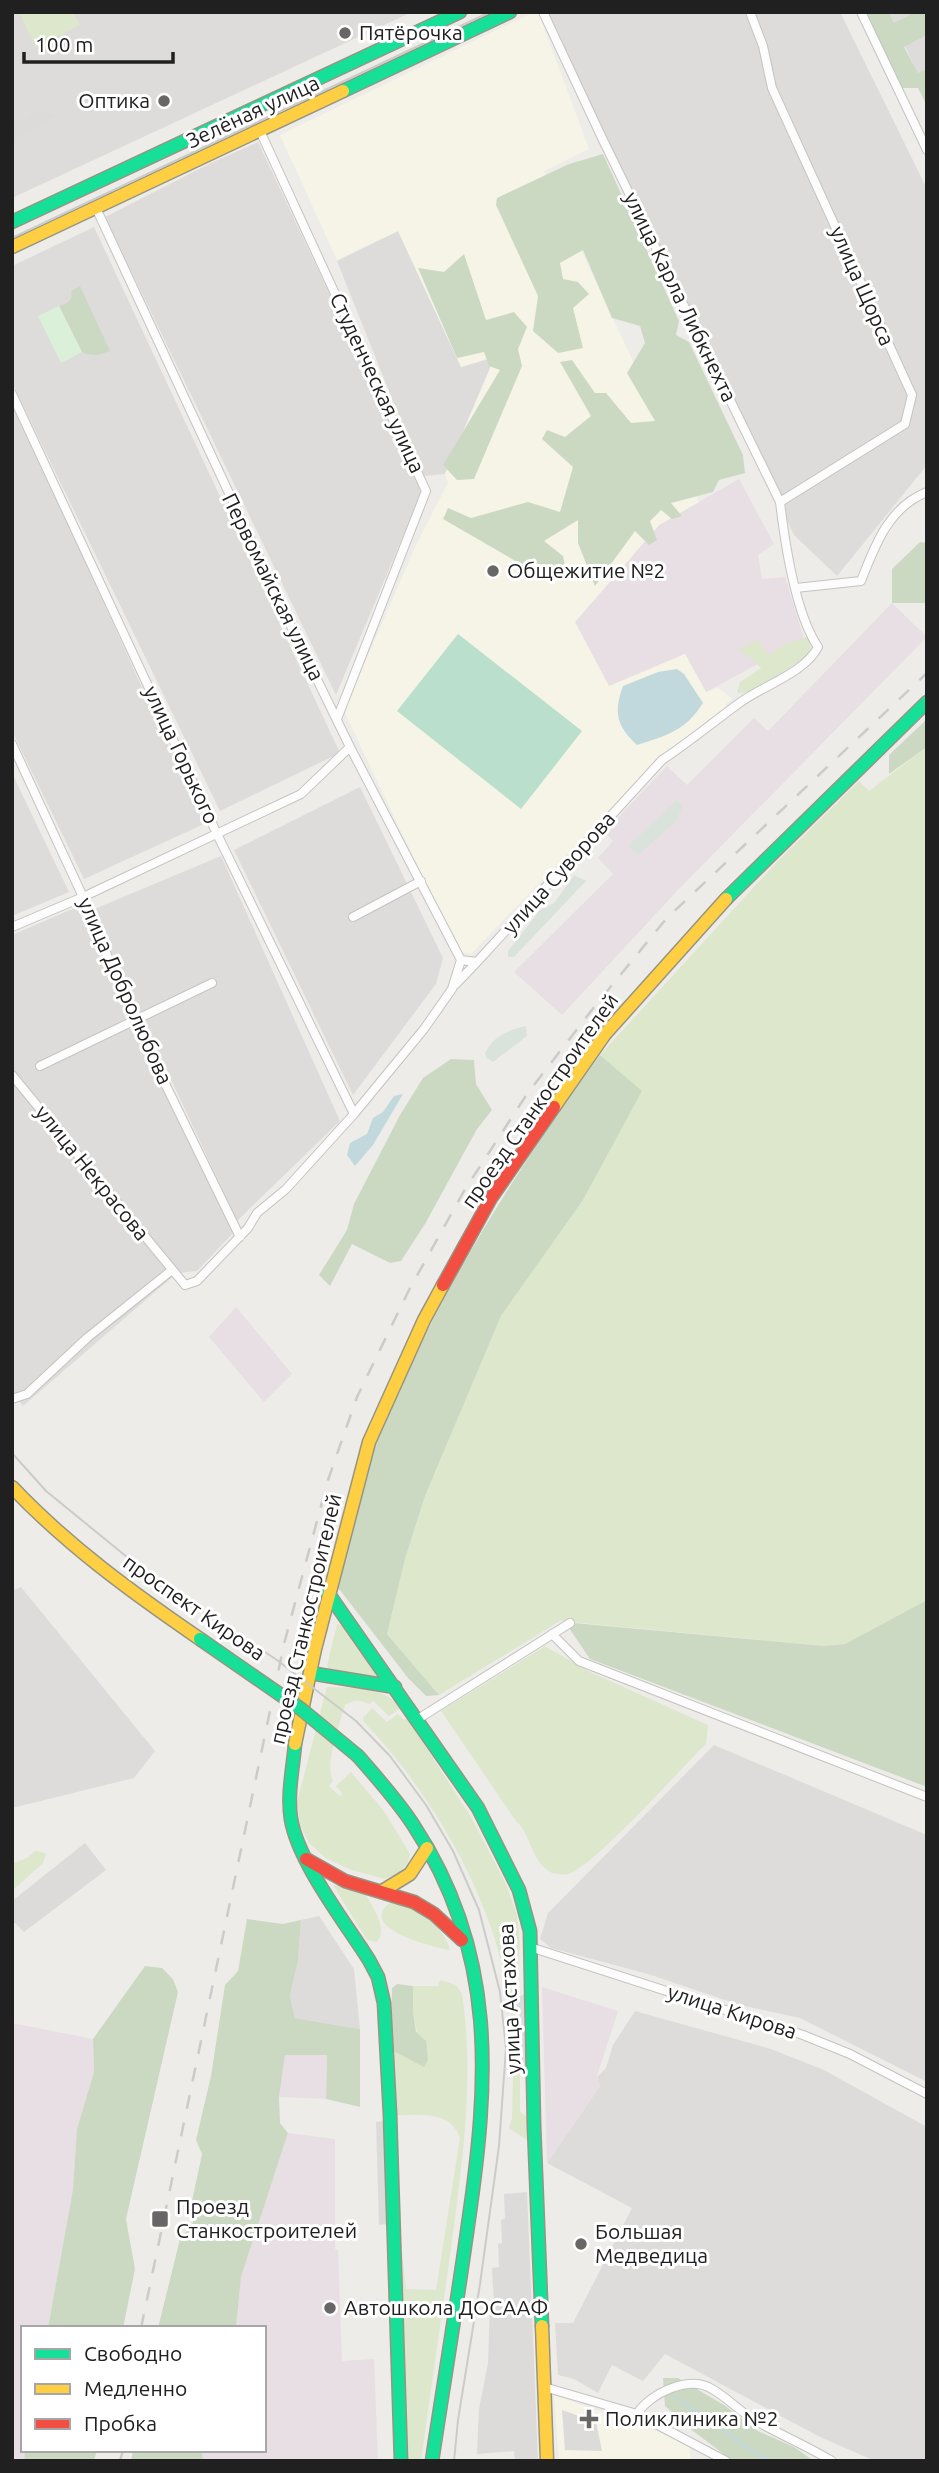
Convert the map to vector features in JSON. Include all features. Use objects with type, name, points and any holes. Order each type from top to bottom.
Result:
[{"type":"main road","name":"Зелёная улица","points":[[12,222],[460,12]]},
{"type":"main road","name":"Зелёная улица","points":[[12,247],[510,12]]},
{"type":"main road","name":"проезд Станкостроителей","points":[[303,1857],[291,1820],[290,1791],[296,1738],[328,1593],[369,1442],[424,1320],[491,1198],[605,1034],[663,967],[755,869],[927,702]]},
{"type":"main road","name":"проспект Кирова","points":[[12,1487],[63,1536],[144,1601],[253,1673],[358,1756]]},
{"type":"main road","name":"улица Астахова","points":[[328,1593],[478,1808],[519,1890],[530,1931],[547,2461]]},
{"type":"main road","points":[[310,1673],[396,1687]]},
{"type":"main road","name":"улица Астахова","points":[[358,1756],[402,1807],[427,1848],[450,1899],[477,1988],[483,2034],[481,2128],[432,2461]]},
{"type":"main road","points":[[384,1890],[398,1885],[412,1874],[421,1863],[427,1848]]},
{"type":"main road","points":[[303,1857],[347,1882],[384,1890],[416,1903],[430,1911],[465,1942]]},
{"type":"main road","points":[[303,1857],[369,1960],[378,1977],[384,2003],[401,2461]]},
{"type":"street","name":"улица Карла Либкнехта","points":[[543,12],[780,502],[796,588]]},
{"type":"street","name":"улица Щорса","points":[[750,12],[763,46],[772,88],[912,396],[905,424],[780,502]]},
{"type":"street","points":[[861,12],[927,150]]},
{"type":"street","name":"Студенческая улица","points":[[260,131],[426,491],[337,719]]},
{"type":"street","name":"Первомайская улица","points":[[96,208],[350,747],[461,960]]},
{"type":"street","name":"улица Горького","points":[[12,394],[217,834],[354,1114]]},
{"type":"street","points":[[796,588],[861,580],[874,545],[897,510],[927,492]]},
{"type":"street","name":"улица Суворова","points":[[452,989],[662,760],[740,703],[813,656],[818,647],[807,631],[796,588]]},
{"type":"street","name":"улица Добролюбова","points":[[12,744],[83,897],[134,1020],[240,1237]]},
{"type":"street","points":[[12,927],[83,897],[301,794],[350,747]]},
{"type":"street","points":[[353,917],[421,881]]},
{"type":"street","points":[[12,1399],[27,1394],[87,1338],[172,1270],[185,1285],[197,1281],[240,1237],[257,1213],[286,1189],[354,1114],[424,1029],[452,989],[461,960],[477,962]]},
{"type":"street","points":[[40,1066],[212,983]]},
{"type":"street","name":"улица Некрасова","points":[[12,1075],[172,1270]]},
{"type":"street","points":[[418,1720],[570,1623]]},
{"type":"street","points":[[552,1634],[579,1661],[927,1797]]},
{"type":"street","name":"улица Кирова","points":[[530,1947],[803,2035],[850,2054],[927,2094]]},
{"type":"street","points":[[637,2414],[641,2407],[662,2392],[685,2385],[710,2388],[753,2420],[832,2461]]},
{"type":"street","points":[[544,2388],[637,2414],[726,2461]]},
{"type":"shaded area","points":[[12,12],[412,12],[12,198]]},
{"type":"shaded area","points":[[538,12],[589,149],[544,171],[699,502],[659,525],[575,622],[609,686],[685,654],[706,692],[718,688],[733,699],[726,704],[726,710],[659,758],[471,954],[461,952],[448,930],[344,711],[417,543],[448,483],[445,474],[495,357],[461,367],[398,231],[337,260],[280,135]]},
{"type":"shaded area","points":[[548,12],[840,12],[927,189],[927,465],[837,576],[794,535],[604,136]]},
{"type":"shaded area","points":[[889,12],[927,12],[927,86],[924,87]]},
{"type":"shaded area","points":[[43,110],[58,116],[12,141],[12,126]]},
{"type":"shaded area","points":[[258,142],[422,491],[336,695],[105,217]]},
{"type":"shaded area","points":[[94,227],[340,753],[220,811],[12,383],[12,266]]},
{"type":"shaded area","points":[[398,231],[461,366],[495,356],[445,474],[423,476],[337,261]]},
{"type":"shaded area","points":[[12,401],[204,824],[84,879],[12,731]]},
{"type":"shaded area","points":[[739,479],[774,544],[758,555],[762,579],[785,577],[804,639],[706,692],[685,654],[609,687],[575,622],[659,525]]},
{"type":"shaded area","points":[[892,603],[927,637],[677,891],[562,1015],[514,972],[613,874],[598,858],[613,841],[604,832],[667,766],[687,785],[754,718],[768,731]]},
{"type":"shaded area","points":[[12,773],[69,892],[12,916]]},
{"type":"shaded area","points":[[360,787],[443,958],[436,984],[353,1095],[234,850]]},
{"type":"shaded area","points":[[677,800],[683,806],[675,822],[638,855],[628,846]]},
{"type":"shaded area","points":[[221,856],[340,1121],[237,1221],[92,910]]},
{"type":"shaded area","points":[[574,875],[586,881],[514,957],[508,957],[508,951],[540,910],[554,903]]},
{"type":"shaded area","points":[[77,907],[233,1233],[197,1271],[177,1273],[23,1406],[12,1393],[12,935]]},
{"type":"shaded area","points":[[526,1026],[527,1036],[493,1062],[487,1058],[485,1053],[488,1047],[497,1038]]},
{"type":"shaded area","points":[[236,1307],[292,1374],[264,1402],[209,1337]]},
{"type":"shaded area","points":[[21,1587],[155,1751],[134,1778],[12,1808],[12,1591]]},
{"type":"shaded area","points":[[714,1745],[927,1835],[927,2082],[800,2018],[740,2005],[648,1974],[551,1948],[540,1939],[548,1913]]},
{"type":"shaded area","points":[[85,1843],[106,1870],[24,1932],[15,1923],[12,1924],[12,1901]]},
{"type":"shaded area","points":[[319,1916],[354,1969],[360,2029],[295,2018],[290,1996],[298,1961],[301,1920]]},
{"type":"shaded area","points":[[542,1987],[618,2011],[597,2076],[600,2086],[547,2163]]},
{"type":"shaded area","points":[[526,1993],[529,2066],[520,2066],[516,1999]]},
{"type":"shaded area","points":[[635,2011],[771,2049],[824,2070],[927,2127],[927,2461],[875,2461],[820,2437],[665,2354],[643,2381],[612,2365],[598,2393],[574,2379],[558,2375],[555,2323],[573,2323],[632,2208],[547,2163],[600,2086],[597,2077],[606,2068],[613,2045]]},
{"type":"shaded area","points":[[12,2023],[93,2039],[94,2072],[77,2129],[73,2189],[48,2326],[21,2326],[21,2452],[25,2452],[24,2461],[12,2461]]},
{"type":"shaded area","points":[[285,2055],[327,2055],[326,2099],[279,2097]]},
{"type":"shaded area","points":[[384,2121],[388,2224],[379,2225],[376,2122]]},
{"type":"shaded area","points":[[288,2133],[335,2139],[335,2249],[338,2250],[342,2361],[374,2359],[378,2461],[203,2461],[202,2452],[266,2452],[266,2326],[236,2326],[241,2277]]},
{"type":"shaded area","points":[[527,2192],[538,2461],[515,2461],[514,2451],[477,2454],[479,2409],[488,2363],[490,2305],[494,2304],[492,2268],[499,2267],[501,2220],[505,2219],[504,2194]]},
{"type":"shaded area","name":"Поликлиника №2","points":[[554,2395],[689,2443],[691,2461],[559,2461]]},
{"type":"shaded area","points":[[562,2410],[596,2422],[602,2451],[565,2450]]},
{"type":"green space","points":[[19,12],[73,12],[80,25],[36,48]]},
{"type":"green space","points":[[863,12],[889,12],[894,23],[910,15],[909,12],[927,12],[927,38],[925,36],[904,47],[918,73],[927,69],[927,106],[918,88],[900,88]]},
{"type":"green space","points":[[603,154],[679,321],[676,335],[689,342],[743,455],[745,473],[719,480],[713,492],[671,503],[682,516],[672,519],[661,510],[650,521],[657,540],[649,545],[635,531],[595,586],[578,543],[578,520],[544,541],[563,556],[566,570],[538,574],[443,519],[448,508],[471,518],[528,502],[560,512],[573,467],[542,439],[547,430],[565,437],[591,416],[560,362],[572,360],[595,393],[606,393],[631,423],[655,421],[627,373],[645,343],[640,326],[612,318],[583,250],[560,263],[563,279],[578,282],[589,294],[573,308],[583,348],[558,353],[533,331],[538,296],[496,205],[497,198],[569,164]]},
{"type":"green space","points":[[464,254],[486,320],[514,312],[527,327],[518,349],[522,366],[474,479],[457,480],[443,465],[500,370],[489,366],[484,352],[457,358],[418,268],[444,272]]},
{"type":"green space","points":[[80,286],[110,351],[103,354],[89,355],[82,352],[59,306],[69,301],[71,291]]},
{"type":"green space","points":[[59,306],[82,352],[61,363],[38,316]]},
{"type":"green space","points":[[920,542],[927,543],[927,603],[892,603],[892,569]]},
{"type":"green space","points":[[458,634],[582,731],[521,809],[397,711]]},
{"type":"green space","points":[[806,637],[810,641],[811,654],[758,689],[737,693],[740,682],[761,668],[738,650],[757,640],[769,655],[788,643]]},
{"type":"green space","points":[[927,719],[927,747],[889,774],[889,755]]},
{"type":"green space","points":[[927,747],[927,1600],[845,1644],[824,1646],[560,1621],[439,1695],[387,1634],[405,1559],[425,1496],[501,1316],[583,1200],[641,1092],[600,1055],[775,864],[859,781],[869,791]]},
{"type":"green space","points":[[600,1055],[642,1091],[583,1200],[501,1316],[425,1496],[405,1559],[387,1634],[439,1695],[426,1696],[408,1678],[333,1581],[378,1440],[431,1324],[510,1187]]},
{"type":"green space","points":[[451,1059],[474,1060],[476,1084],[492,1110],[477,1129],[425,1224],[401,1261],[390,1263],[352,1244],[330,1286],[319,1275],[347,1230],[354,1204],[400,1115],[423,1078]]},
{"type":"green space","points":[[927,1600],[927,1787],[590,1659],[569,1628],[574,1623],[824,1646],[845,1644]]},
{"type":"green space","points":[[337,1624],[347,1627],[375,1669],[378,1680],[331,1673],[327,1666]]},
{"type":"green space","points":[[545,1646],[590,1672],[708,1725],[706,1744],[596,1855],[580,1868],[567,1874],[552,1873],[540,1863],[525,1833],[441,1711]]},
{"type":"green space","points":[[327,1687],[377,1692],[401,1708],[389,1716],[373,1701],[369,1704],[354,1701],[345,1705],[330,1765],[333,1781],[329,1786],[340,1796],[342,1793],[336,1786],[351,1772],[384,1811],[410,1854],[408,1863],[401,1871],[385,1879],[352,1870],[327,1859],[309,1843],[300,1825],[297,1802]]},
{"type":"green space","points":[[372,1708],[387,1722],[398,1714],[404,1720],[407,1718],[471,1817],[506,1884],[517,1915],[520,1943],[516,1999],[520,2066],[513,2068],[510,2003],[491,1927],[476,1889],[437,1816],[414,1782],[363,1721]]},
{"type":"green space","points":[[35,1851],[46,1853],[43,1863],[12,1891],[12,1864],[27,1858]]},
{"type":"green space","points":[[333,1885],[366,1895],[380,1925],[377,1942],[367,1940]]},
{"type":"green space","points":[[398,1900],[414,1907],[430,1919],[443,1934],[450,1950],[408,1938],[388,1927],[383,1920],[383,1910],[388,1904]]},
{"type":"green space","points":[[247,1919],[283,1924],[301,1920],[298,1961],[290,1996],[295,2018],[360,2029],[360,2107],[326,2099],[327,2055],[285,2055],[279,2097],[280,2123],[288,2133],[241,2277],[236,2326],[158,2326],[181,2235],[189,2230],[196,2216],[192,2201],[202,2154],[196,2140],[211,2076],[225,1985],[238,1971]]},
{"type":"green space","points":[[145,1966],[162,1968],[173,1979],[178,1992],[126,2219],[135,2269],[123,2326],[48,2326],[73,2189],[77,2129],[94,2072],[93,2039]]},
{"type":"green space","points":[[440,1980],[456,1985],[462,1994],[467,2058],[466,2122],[421,2461],[407,2461],[399,2226],[406,2289],[436,2290],[460,2138],[449,2123],[434,2116],[397,2115],[393,2105],[391,2050],[423,2066],[413,2011],[413,1986],[438,1986]]},
{"type":"green space","points":[[397,1984],[413,1986],[416,2032],[426,2041],[428,2060],[424,2067],[391,2050],[392,1988]]},
{"type":"green space","points":[[520,2073],[520,2112],[530,2119],[530,2142],[509,2128],[512,2118],[513,2074]]},
{"type":"green space","points":[[663,2378],[678,2378],[724,2405],[758,2431],[794,2447],[814,2461],[733,2461],[665,2406]]},
{"type":"green space","points":[[25,2452],[96,2452],[94,2461],[24,2461]]},
{"type":"green space","points":[[133,2452],[202,2452],[203,2461],[131,2461]]},
{"type":"water","points":[[677,669],[684,674],[703,703],[689,720],[675,731],[637,745],[625,732],[619,718],[618,704],[623,686],[658,672]]},
{"type":"water","points":[[403,1094],[373,1145],[355,1166],[347,1155],[350,1143],[367,1134],[373,1118],[383,1112],[394,1096]]},
{"type":"waterway","points":[[674,2396],[771,2461]]},
{"type":"tram line","points":[[12,238],[490,12]]},
{"type":"tram line","points":[[12,1453],[46,1491],[154,1579],[277,1660],[356,1721],[390,1756],[426,1805],[453,1851],[479,1910],[500,1992],[506,2048],[499,2146],[454,2461]]},
{"type":"railway","points":[[141,2326],[284,1644],[328,1480],[357,1397],[409,1290],[464,1191],[527,1094],[595,1006],[666,919],[927,673]]},
{"type":"railway","points":[[120,2461],[122,2452]]},
{"type":"traffic: fast","points":[[12,222],[460,12]]},
{"type":"traffic: fast","points":[[343,91],[510,12]]},
{"type":"traffic: fast","points":[[726,899],[927,702]]},
{"type":"traffic: fast","points":[[328,1593],[478,1808],[519,1890],[530,1931],[542,2326]]},
{"type":"traffic: fast","points":[[200,1639],[301,1709],[358,1756]]},
{"type":"traffic: fast","points":[[310,1673],[395,1687]]},
{"type":"traffic: fast","points":[[295,1744],[290,1801],[295,1836],[312,1872],[369,1960],[378,1977],[384,2003],[401,2461]]},
{"type":"traffic: fast","points":[[358,1756],[408,1817],[441,1874],[461,1922],[474,1971],[480,2020],[482,2070],[475,2172],[432,2461]]},
{"type":"traffic: slow","points":[[12,247],[343,91]]},
{"type":"traffic: slow","points":[[554,1107],[605,1034],[726,899]]},
{"type":"traffic: slow","points":[[295,1744],[315,1649],[369,1442],[424,1320],[443,1285]]},
{"type":"traffic: slow","points":[[12,1487],[33,1509],[102,1568],[200,1639]]},
{"type":"traffic: slow","points":[[384,1890],[410,1874],[427,1848]]},
{"type":"traffic: slow","points":[[542,2326],[547,2461]]},
{"type":"traffic: jam","points":[[443,1285],[491,1198],[554,1107]]},
{"type":"traffic: jam","points":[[306,1859],[345,1881],[414,1902],[434,1914],[462,1940]]},
{"type":"place","name":"Пятёрочка","points":[[345,33]]},
{"type":"place","name":"Оптика","points":[[164,101]]},
{"type":"place","name":"Общежитие №2","points":[[493,571]]},
{"type":"place","name":"Проезд Станкостроителей","points":[[160,2219]]},
{"type":"place","name":"Большая Медведица","points":[[581,2244]]},
{"type":"place","name":"Автошкола ДОСААФ","points":[[330,2308]]},
{"type":"place","name":"Поликлиника №2","points":[[589,2419]]}]
